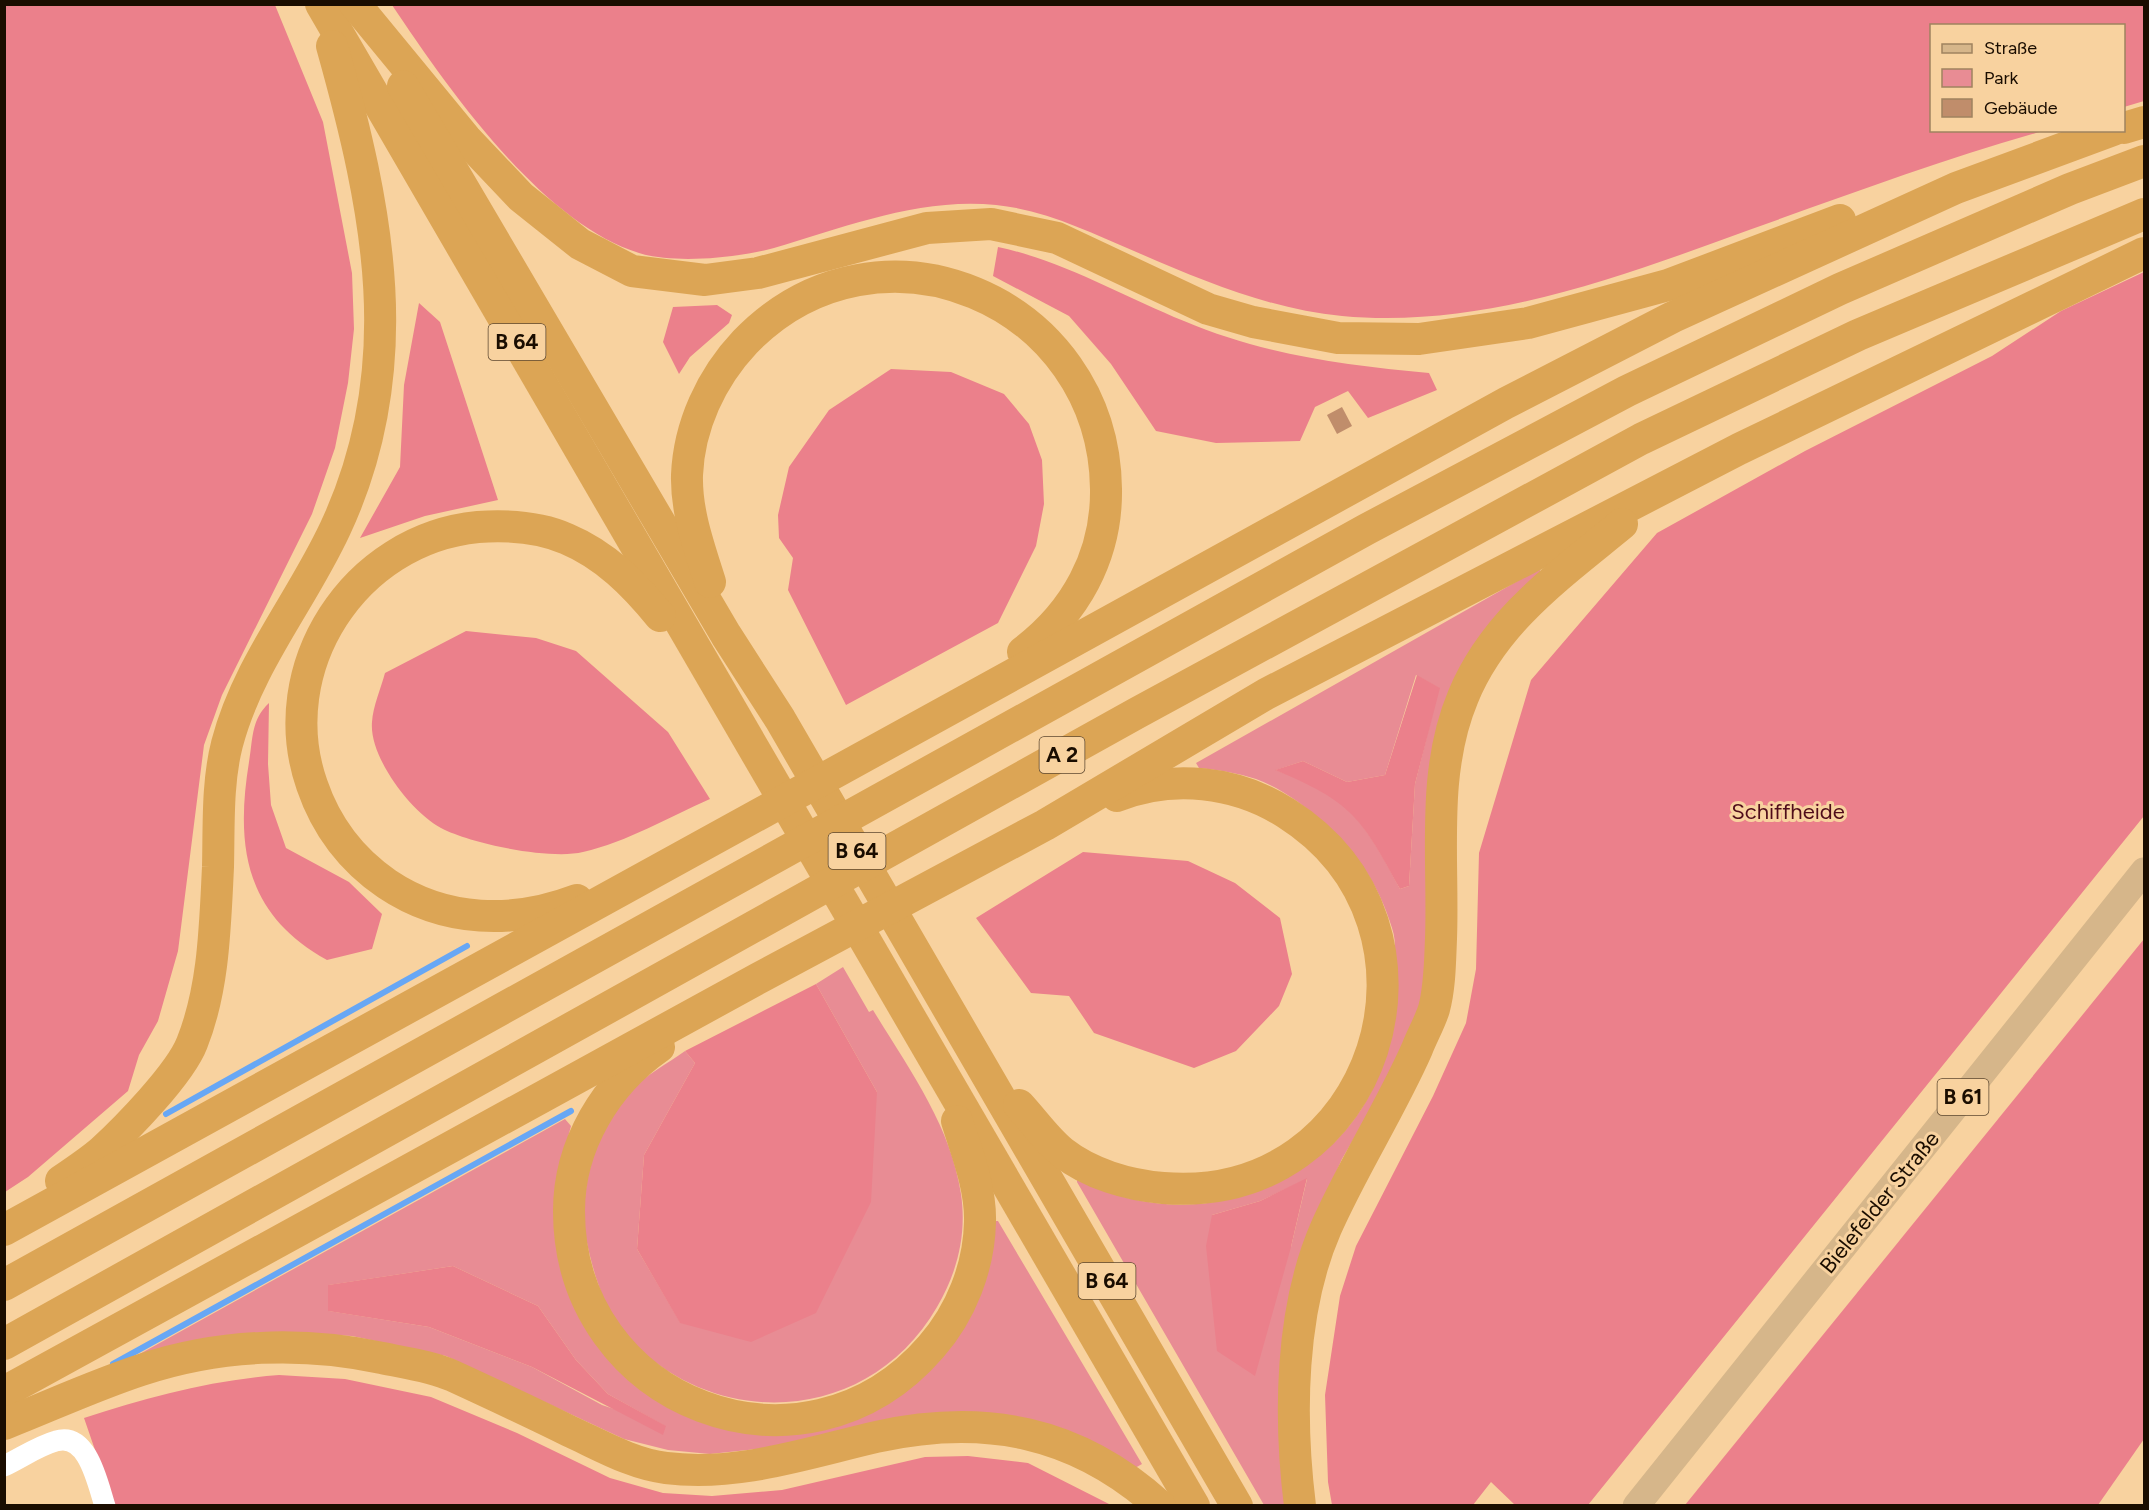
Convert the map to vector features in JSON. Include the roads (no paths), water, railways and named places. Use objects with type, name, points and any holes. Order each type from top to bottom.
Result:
[{"type":"highway","name":"B 64","points":[[321,4],[1194,1506]]},
{"type":"highway","points":[[4,1221],[100,1152],[163,1085],[191,1046],[205,1001],[212,964],[220,795],[227,746],[240,704],[265,651],[336,528],[363,458],[377,388],[381,332],[379,274],[372,205],[321,4]]},
{"type":"highway","name":"B 64","points":[[355,4],[726,634],[780,719],[1237,1506]]},
{"type":"highway","points":[[355,4],[466,139],[521,197],[580,244],[632,271],[695,279],[705,280],[758,273],[927,228],[991,224],[1057,238],[1208,309],[1253,322],[1338,338],[1419,339],[1528,323],[1668,285],[1872,208],[1956,188]]},
{"type":"highway","points":[[2125,128],[2145,122]]},
{"type":"highway","points":[[4,1230],[1506,403],[1673,317],[1956,188],[2108,132]]},
{"type":"highway","name":"A 2","points":[[4,1285],[1366,529],[1627,391],[1840,289],[2070,189],[2145,161]]},
{"type":"highway","name":"A 2","points":[[4,1344],[1137,713],[1641,439],[1858,335],[2145,214]]},
{"type":"highway","points":[[4,1392],[759,978],[1045,825],[1266,694],[1739,449],[2145,253]]},
{"type":"highway","points":[[726,634],[694,531],[687,477],[696,425],[706,398],[731,357],[769,319],[790,304],[837,284],[889,277],[915,277],[940,280],[972,291],[1018,315],[1057,352],[1085,392],[1103,446],[1107,504],[1097,556],[1083,585],[1061,618],[1045,636],[939,714]]},
{"type":"highway","points":[[1300,1506],[1292,1395],[1308,1289],[1325,1230],[1402,1082],[1434,1009],[1441,940],[1442,795],[1449,738],[1463,697],[1495,638],[1534,596],[1627,520],[1739,449]]},
{"type":"highway","points":[[657,871],[549,910],[492,918],[443,910],[396,890],[376,876],[352,853],[327,819],[316,797],[307,773],[301,732],[302,698],[307,674],[325,627],[355,586],[374,569],[395,555],[441,534],[491,526],[542,531],[566,538],[593,552],[638,590],[712,679]]},
{"type":"highway","points":[[976,1057],[1061,1151],[1104,1175],[1151,1187],[1175,1189],[1224,1185],[1270,1169],[1298,1152],[1328,1126],[1344,1107],[1358,1087],[1376,1042],[1384,993],[1380,944],[1373,920],[1351,875],[1336,855],[1300,821],[1278,808],[1232,789],[1183,783],[1158,784],[1120,794],[1045,825]]},
{"type":"highway","points":[[759,978],[648,1055],[611,1091],[586,1133],[572,1180],[569,1229],[572,1253],[591,1307],[612,1341],[629,1360],[654,1381],[689,1402],[736,1417],[762,1420],[787,1420],[829,1413],[883,1390],[904,1375],[939,1339],[953,1317],[972,1271],[980,1220],[977,1194],[940,1069]]},
{"type":"highway","points":[[4,1424],[142,1370],[212,1353],[278,1345],[349,1350],[440,1370],[619,1454],[662,1467],[710,1471],[779,1462],[911,1430],[966,1426],[1035,1434],[1091,1455],[1139,1486],[1160,1506]]},
{"type":"main road","name":"Bielefelder Straße","points":[[1636,1506],[2145,871]]},
{"type":"lane","points":[[4,1466],[58,1440],[74,1443],[87,1454],[105,1506]]},
{"type":"waterway","points":[[166,1114],[467,946]]},
{"type":"waterway","points":[[113,1364],[571,1111]]},
{"type":"park label","name":"Schiffheide","points":[[1788,811]]}]
